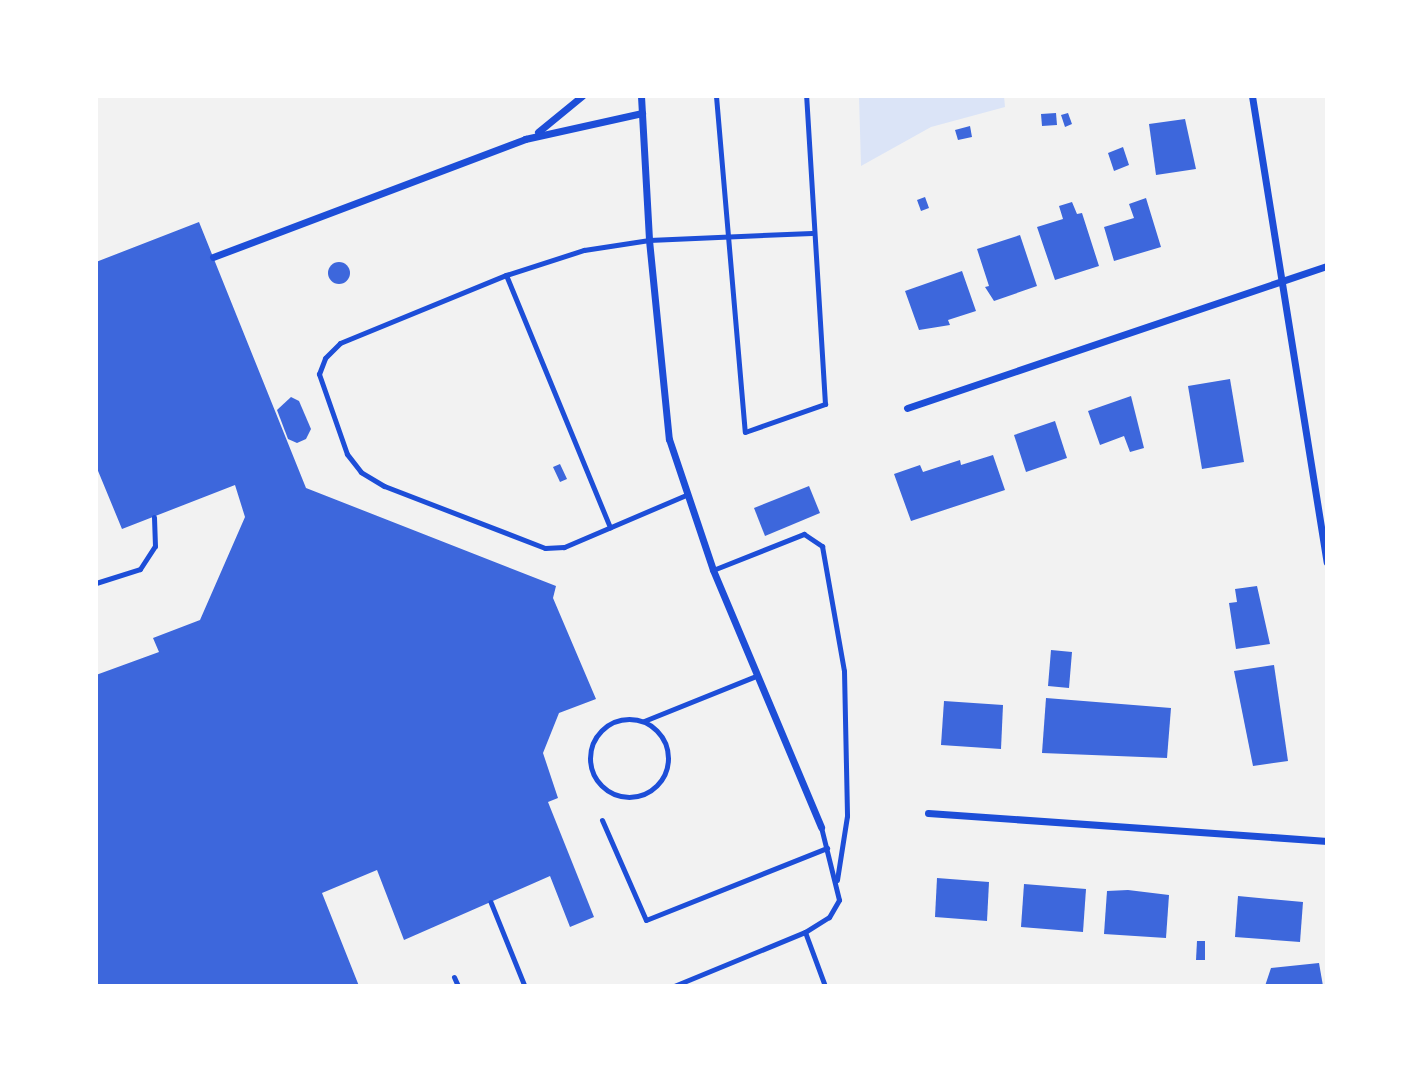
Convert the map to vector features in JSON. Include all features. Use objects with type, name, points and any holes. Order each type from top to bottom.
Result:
[{"type":"street","points":[[525,139],[548,126],[582,96]]},
{"type":"street","points":[[641,96],[649,240],[664,404],[686,495],[756,676],[821,827]]},
{"type":"street","points":[[1252,96],[1327,562]]},
{"type":"street","points":[[213,257],[525,139],[642,113]]},
{"type":"street","points":[[906,408],[1327,266]]},
{"type":"street","points":[[928,813],[1327,841]]},
{"type":"lane","points":[[716,96],[731,236],[745,432],[825,404],[812,233],[806,96]]},
{"type":"lane","points":[[686,495],[565,547],[545,548],[384,486],[361,472],[347,453],[319,374],[325,358],[340,343],[506,275],[584,250],[649,240],[812,233]]},
{"type":"lane","points":[[506,275],[610,527]]},
{"type":"lane","points":[[96,583],[140,569],[155,547],[154,517]]},
{"type":"lane","points":[[713,570],[804,534],[822,546],[844,671],[848,816],[837,880]]},
{"type":"lane","points":[[644,721],[665,741],[667,769],[650,792],[628,798],[614,795],[594,778],[589,757],[592,743],[611,723],[644,721],[756,676]]},
{"type":"lane","points":[[602,820],[646,920],[827,848]]},
{"type":"lane","points":[[674,986],[805,932],[829,917],[839,900],[837,880],[821,827]]},
{"type":"lane","points":[[805,932],[823,985]]},
{"type":"lane","points":[[454,976],[458,986]]},
{"type":"path","points":[[491,902],[525,986]]},
{"type":"shaded area","points":[[859,96],[1004,96],[1005,107],[931,127],[861,166]]},
{"type":"building","points":[[1056,113],[1057,125],[1042,126],[1041,114]]},
{"type":"building","points":[[1068,113],[1072,124],[1065,127],[1061,115]]},
{"type":"building","points":[[1185,119],[1196,169],[1156,175],[1149,124]]},
{"type":"building","points":[[970,126],[972,137],[958,140],[955,130]]},
{"type":"building","points":[[1123,147],[1129,165],[1114,171],[1108,153]]},
{"type":"building","points":[[925,197],[929,208],[921,211],[917,200]]},
{"type":"building","points":[[1146,198],[1161,247],[1114,261],[1104,227],[1134,218],[1129,204]]},
{"type":"building","points":[[1072,202],[1077,214],[1082,213],[1099,266],[1055,280],[1037,227],[1063,219],[1059,206]]},
{"type":"building","points":[[199,222],[306,488],[556,586],[553,598],[596,699],[559,713],[543,753],[558,798],[548,802],[594,917],[570,927],[550,876],[404,940],[377,870],[322,893],[359,986],[96,986],[96,675],[159,652],[153,638],[200,620],[245,517],[235,485],[122,529],[96,466],[96,262]]},
{"type":"building","points":[[1020,235],[1037,286],[994,301],[985,287],[989,286],[977,249]]},
{"type":"building","points":[[339,262],[347,265],[350,273],[347,281],[339,284],[331,281],[328,273],[331,265]]},
{"type":"building","points":[[962,271],[976,311],[948,320],[950,325],[919,330],[905,291]]},
{"type":"building","points":[[1230,379],[1244,462],[1202,469],[1188,386]]},
{"type":"building","points":[[1131,396],[1144,448],[1130,452],[1124,436],[1100,445],[1088,411]]},
{"type":"building","points":[[291,397],[299,401],[311,429],[306,439],[297,443],[288,439],[277,410]]},
{"type":"building","points":[[1055,421],[1067,458],[1026,472],[1014,435]]},
{"type":"building","points":[[993,455],[1005,490],[911,521],[894,474],[920,465],[923,472],[960,460],[961,465]]},
{"type":"building","points":[[560,464],[567,479],[560,482],[553,467]]},
{"type":"building","points":[[809,486],[820,513],[765,536],[754,508]]},
{"type":"building","points":[[1257,586],[1270,644],[1236,649],[1229,603],[1237,602],[1235,589]]},
{"type":"building","points":[[1051,650],[1072,652],[1069,688],[1048,686]]},
{"type":"building","points":[[1274,665],[1288,761],[1253,766],[1234,671]]},
{"type":"building","points":[[1046,698],[1171,708],[1167,758],[1042,753]]},
{"type":"building","points":[[944,701],[1003,705],[1001,749],[941,745]]},
{"type":"building","points":[[937,878],[989,882],[987,921],[935,917]]},
{"type":"building","points":[[1024,884],[1086,889],[1083,932],[1021,927]]},
{"type":"building","points":[[1128,890],[1169,895],[1166,938],[1104,934],[1107,891]]},
{"type":"building","points":[[1238,896],[1303,902],[1300,942],[1235,937]]},
{"type":"building","points":[[1197,941],[1205,941],[1205,960],[1196,960]]},
{"type":"building","points":[[1319,963],[1323,986],[1265,986],[1271,968]]}]
